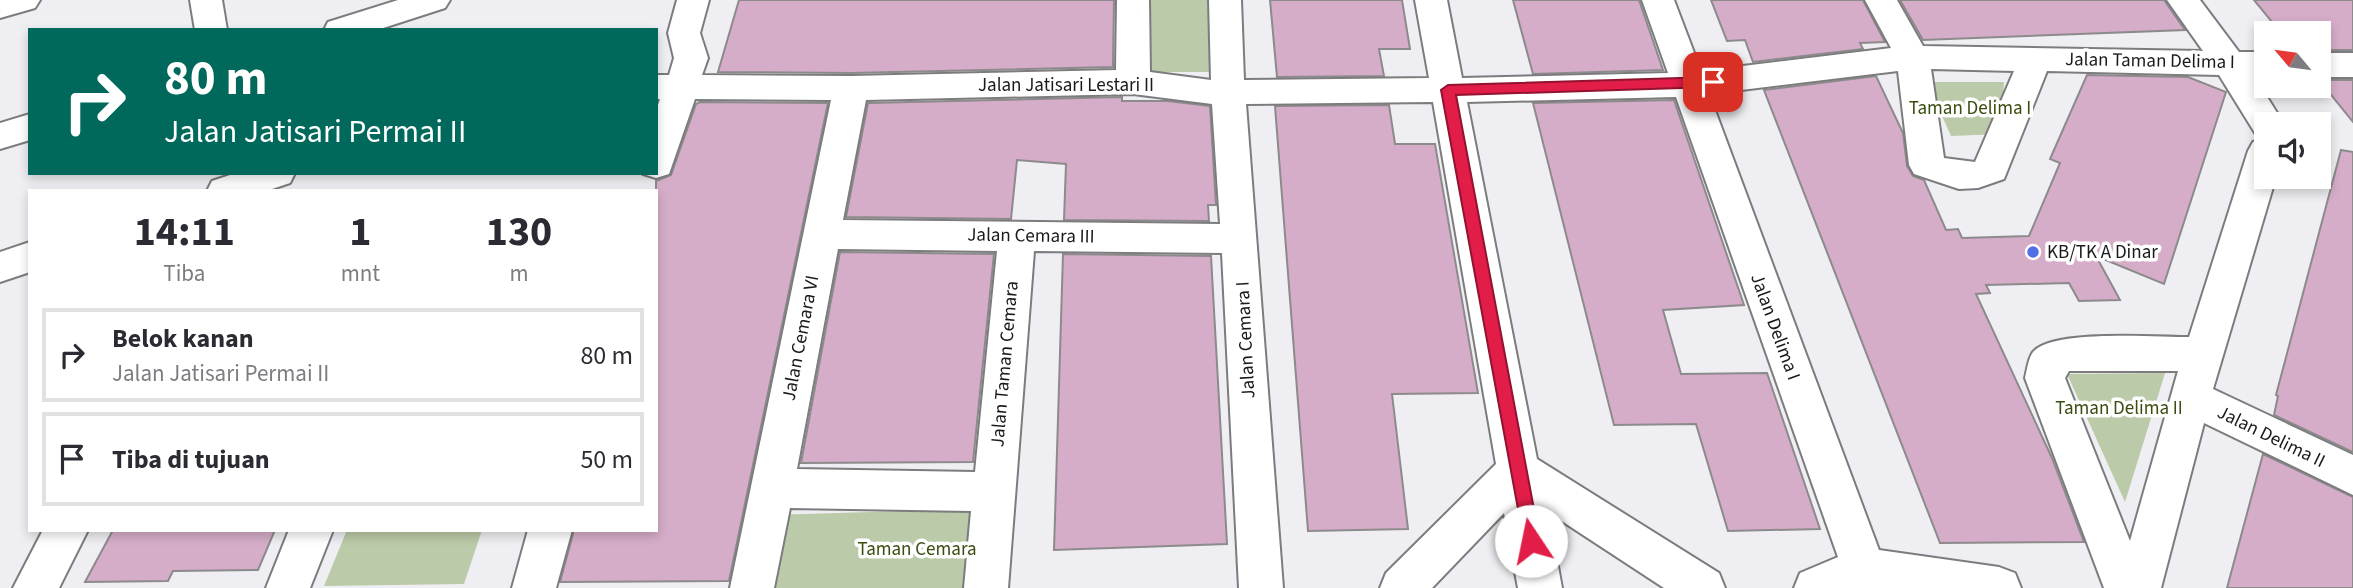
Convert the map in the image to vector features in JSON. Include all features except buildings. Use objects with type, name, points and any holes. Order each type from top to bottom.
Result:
[{"type":"street","points":[[0,7],[24,0]]},
{"type":"street","points":[[206,0],[211,28]]},
{"type":"street","points":[[346,28],[435,0]]},
{"type":"street","points":[[658,155],[670,86],[691,58],[670,38],[693,0]]},
{"type":"street","points":[[1133,0],[1133,82]]},
{"type":"street","name":"Jalan Cemara I","points":[[1225,0],[1228,92],[1240,239],[1261,588]]},
{"type":"street","points":[[1431,0],[1540,588]]},
{"type":"street","name":"Jalan Delima I","points":[[1658,0],[1867,578]]},
{"type":"street","points":[[1881,0],[1913,57],[1927,165],[1936,170],[1979,176],[1991,169],[2035,59]]},
{"type":"street","points":[[2183,0],[2229,63],[2260,112]]},
{"type":"street","name":"Jalan Taman Delima I","points":[[1688,85],[1913,57],[2254,64]]},
{"type":"street","points":[[2331,65],[2353,65]]},
{"type":"street","name":"Jalan Jatisari Lestari II","points":[[670,86],[851,88],[1133,82],[1228,92],[1688,85]]},
{"type":"street","name":"Jalan Cemara VI","points":[[752,588],[851,88]]},
{"type":"street","points":[[0,136],[28,128]]},
{"type":"street","points":[[2139,588],[2190,397],[2254,189]]},
{"type":"street","name":"Jalan Cemara III","points":[[822,234],[1240,239]]},
{"type":"street","name":"Jalan Taman Cemara","points":[[986,588],[1017,236]]},
{"type":"street","points":[[0,267],[28,258]]},
{"type":"street","points":[[2126,588],[2045,378],[2048,363],[2062,354],[2204,354]]},
{"type":"street","name":"Jalan Delima II","points":[[2190,397],[2353,476]]},
{"type":"street","points":[[1402,588],[1518,470]]},
{"type":"street","points":[[1518,470],[1703,588]]},
{"type":"street","points":[[771,488],[993,492]]},
{"type":"street","points":[[35,588],[65,532]]},
{"type":"street","points":[[288,588],[310,532]]},
{"type":"street","points":[[534,588],[549,532]]},
{"type":"street","points":[[1816,588],[1867,578],[1999,588]]},
{"type":"green space","points":[[1150,0],[1209,0],[1211,72],[1148,72]]},
{"type":"green space","name":"Taman Delima I","points":[[1927,82],[2004,82],[2001,134],[1951,136]]},
{"type":"green space","name":"Taman Delima II","points":[[2165,373],[2125,502],[2067,374]]},
{"type":"green space","name":"Taman Cemara","points":[[972,509],[966,588],[758,588],[770,515]]},
{"type":"green space","points":[[346,532],[481,532],[464,584],[324,586]]},
{"type":"place","name":"KB/TK A Dinar","points":[[2033,252]]},
{"type":"route","points":[[1531,541],[1448,90],[1688,85],[1713,82]]}]
